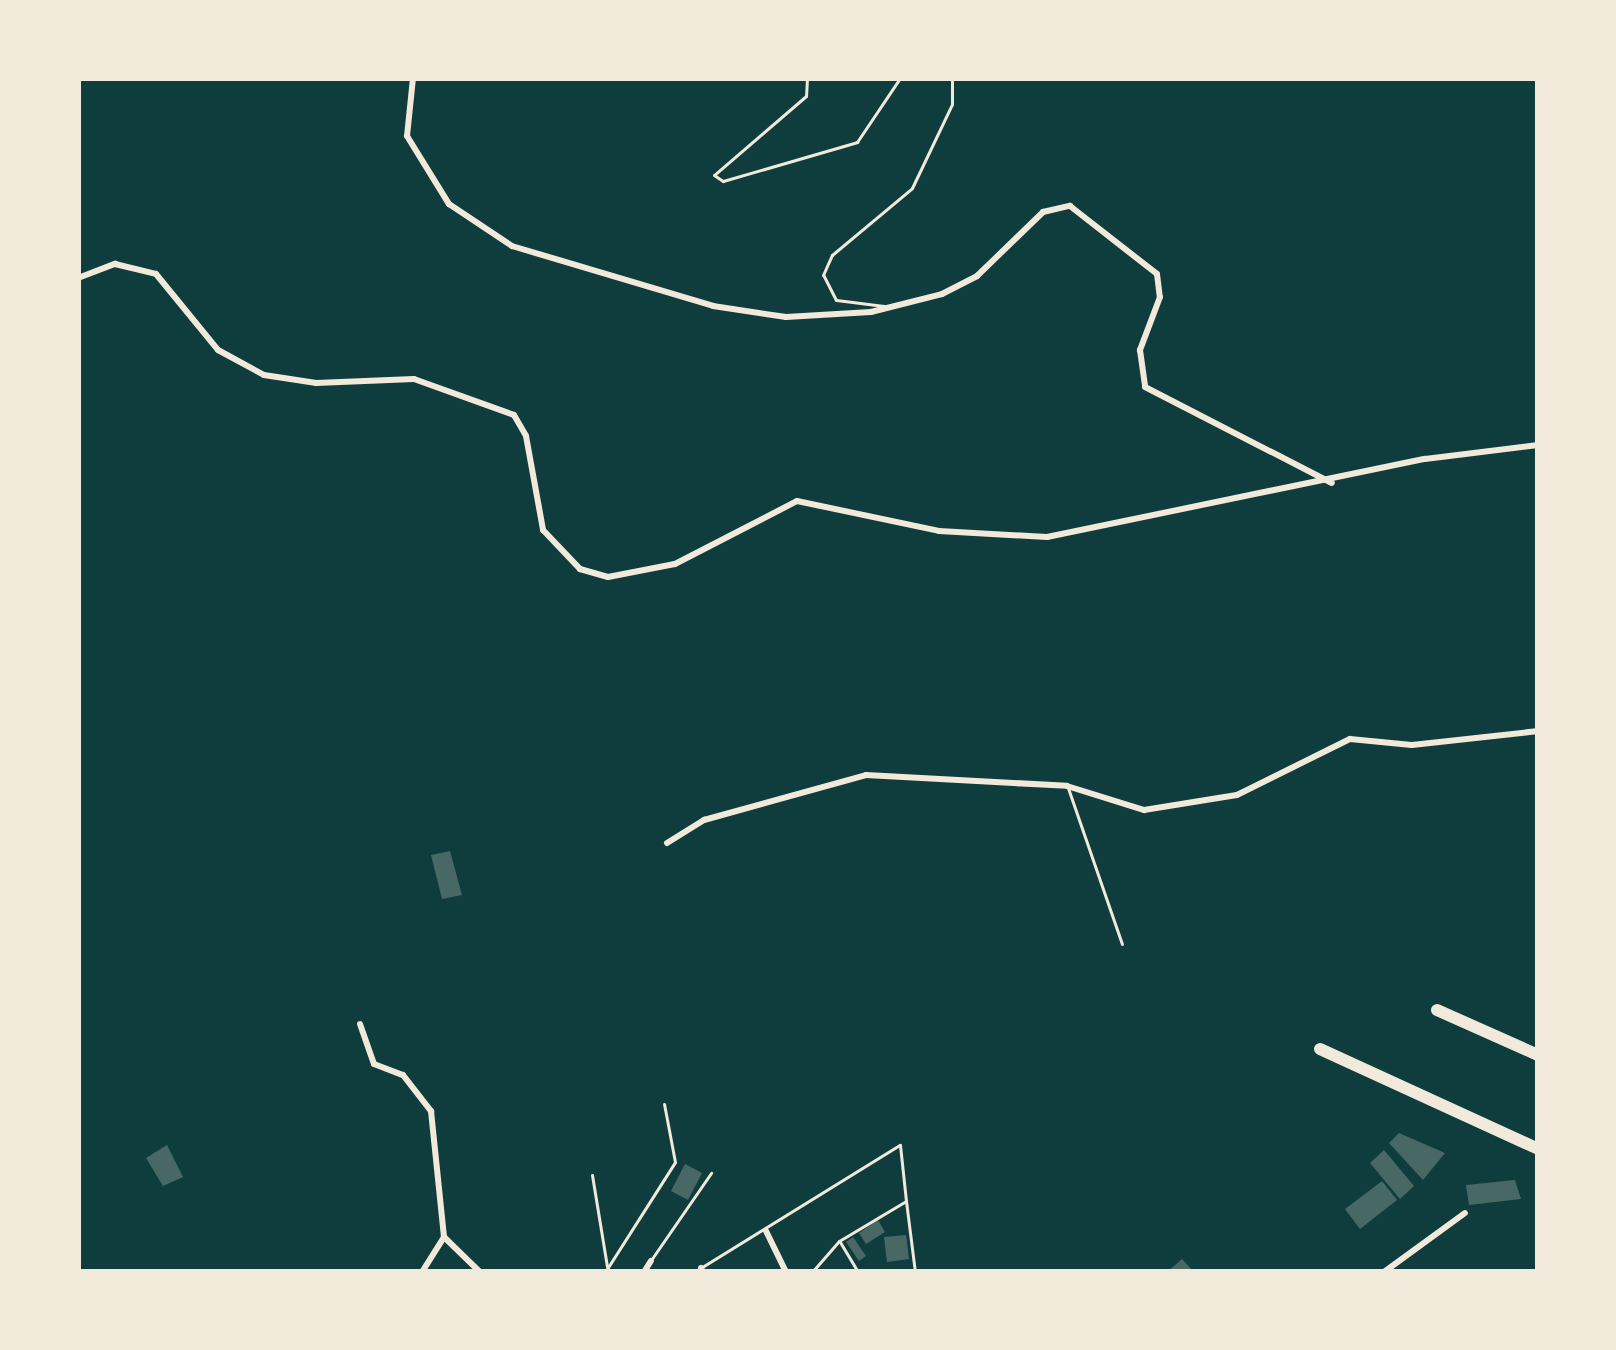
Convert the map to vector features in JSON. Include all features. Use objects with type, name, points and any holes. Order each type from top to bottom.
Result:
[{"type":"highway","points":[[1437,1010],[1538,1055]]},
{"type":"highway","points":[[1320,1049],[1538,1149]]},
{"type":"street","points":[[413,78],[407,136],[449,204],[512,246],[731,309],[786,317],[891,307],[977,276],[1043,212],[1070,206],[1156,274],[1160,297],[1140,350],[1145,387],[1332,483]]},
{"type":"street","points":[[78,278],[115,264],[156,274],[218,350],[264,375],[316,383],[414,379],[514,415],[526,436],[544,530],[580,569],[608,578],[675,564],[797,501],[939,531],[1047,537],[1177,506],[1332,483],[1425,459],[1538,445]]},
{"type":"street","points":[[667,843],[704,820],[866,775],[1067,786],[1144,810],[1237,795],[1350,739],[1412,745],[1538,731]]},
{"type":"street","points":[[360,1024],[374,1064],[404,1075],[431,1111],[443,1238],[422,1272]]},
{"type":"street","points":[[1384,1272],[1465,1213]]},
{"type":"street","points":[[766,1231],[786,1272]]},
{"type":"street","points":[[443,1238],[480,1272]]},
{"type":"street","points":[[644,1272],[651,1261]]},
{"type":"lane","points":[[807,78],[806,96],[713,176],[723,181],[857,142],[900,78]]},
{"type":"lane","points":[[891,307],[836,300],[824,275],[832,255],[912,188],[952,104],[952,78]]},
{"type":"lane","points":[[1067,786],[1122,944]]},
{"type":"lane","points":[[606,1271],[675,1162],[664,1104]]},
{"type":"lane","points":[[700,1271],[900,1144],[915,1272]]},
{"type":"lane","points":[[651,1261],[711,1173]]},
{"type":"lane","points":[[592,1175],[606,1271]]},
{"type":"lane","points":[[812,1272],[839,1241],[906,1201]]},
{"type":"lane","points":[[839,1241],[858,1272]]},
{"type":"building","points":[[450,851],[462,895],[442,899],[431,855]]},
{"type":"building","points":[[1399,1133],[1445,1153],[1423,1180],[1389,1143]]},
{"type":"building","points":[[167,1145],[183,1177],[163,1186],[146,1158]]},
{"type":"building","points":[[1384,1150],[1414,1186],[1400,1199],[1370,1163]]},
{"type":"building","points":[[685,1164],[702,1173],[688,1200],[671,1191]]},
{"type":"building","points":[[1515,1180],[1521,1199],[1469,1205],[1466,1185]]},
{"type":"building","points":[[1382,1181],[1397,1200],[1360,1229],[1345,1209]]},
{"type":"building","points":[[878,1220],[885,1232],[866,1244],[859,1233]]},
{"type":"building","points":[[906,1235],[909,1259],[887,1262],[884,1237]]},
{"type":"building","points":[[853,1237],[866,1256],[859,1261],[846,1242]]},
{"type":"building","points":[[1182,1259],[1194,1272],[1167,1272]]}]
